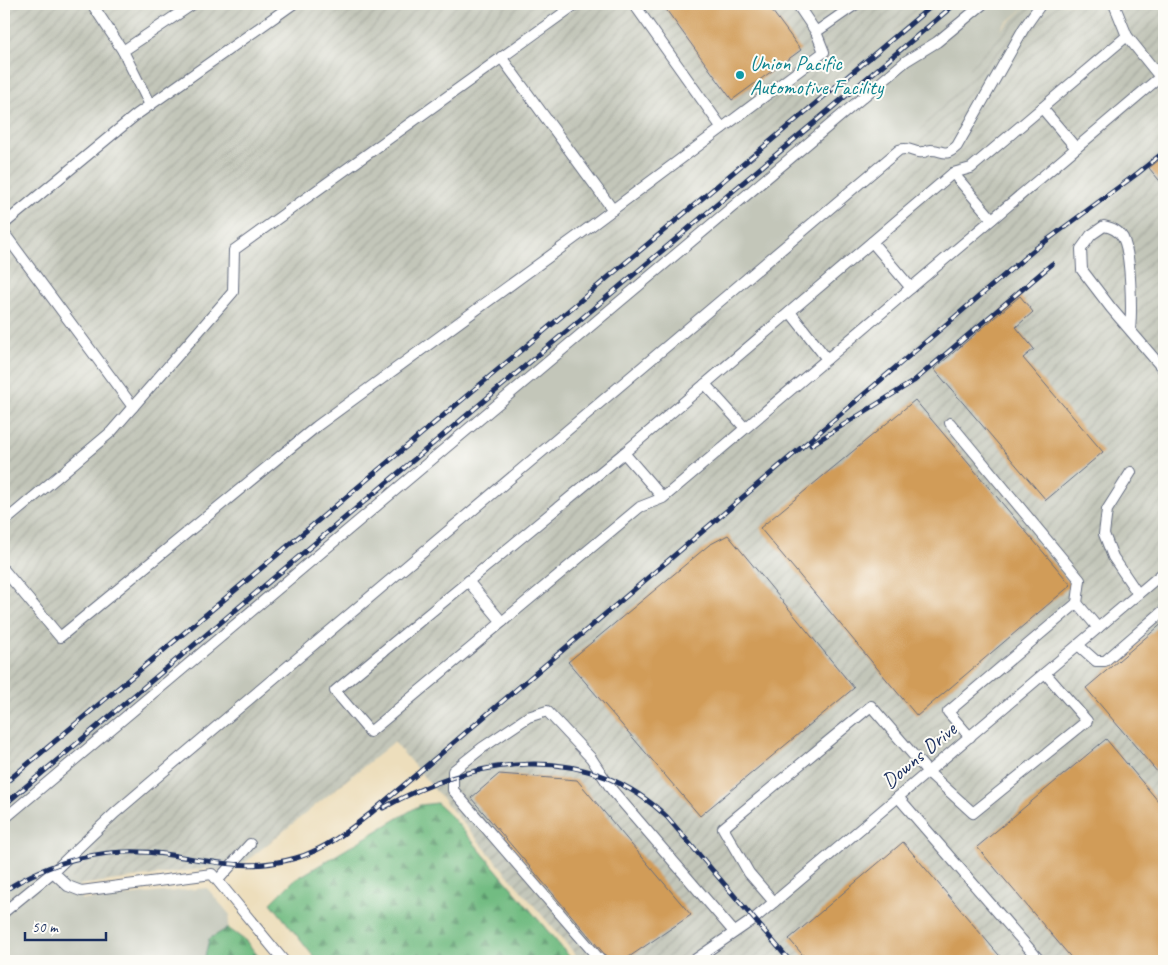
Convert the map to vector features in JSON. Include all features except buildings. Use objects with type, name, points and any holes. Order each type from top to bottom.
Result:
[{"type":"street","points":[[92,4],[123,51],[150,105]]},
{"type":"street","points":[[123,51],[193,4]]},
{"type":"street","points":[[4,224],[108,137],[150,105],[293,4]]},
{"type":"street","points":[[4,522],[111,432],[233,292],[234,250],[576,4]]},
{"type":"street","points":[[634,4],[722,128]]},
{"type":"street","points":[[4,570],[60,637],[317,426],[613,210],[824,52],[816,32],[797,4]]},
{"type":"street","points":[[816,32],[856,4]]},
{"type":"street","points":[[4,819],[906,61],[937,42],[982,4]]},
{"type":"street","points":[[4,912],[53,872],[135,795],[899,150],[906,148],[918,152],[930,150],[944,154],[950,153],[957,146],[1024,28],[1041,4]]},
{"type":"street","points":[[1116,8],[1127,36],[1160,77],[662,498],[640,507],[370,732],[335,691],[624,453],[953,173],[971,168],[1127,36]]},
{"type":"street","points":[[501,58],[613,210]]},
{"type":"street","points":[[1042,108],[1076,148]]},
{"type":"street","points":[[953,173],[992,219]]},
{"type":"street","points":[[1130,329],[1132,312],[1125,246],[1123,239],[1116,229],[1104,226],[1091,235],[1081,249],[1082,270],[1111,308],[1164,370]]},
{"type":"street","points":[[4,233],[133,406]]},
{"type":"street","points":[[872,242],[911,288]]},
{"type":"street","points":[[790,312],[827,359]]},
{"type":"street","points":[[705,384],[745,428]]},
{"type":"street","points":[[950,423],[1080,580],[1078,603],[1098,628]]},
{"type":"street","points":[[624,453],[662,498]]},
{"type":"street","points":[[1131,472],[1107,510],[1104,534],[1113,557],[1138,594]]},
{"type":"street","name":"Downs Drive","points":[[693,961],[774,902],[1138,594],[1163,575]]},
{"type":"street","points":[[468,581],[502,622]]},
{"type":"street","points":[[970,737],[948,712],[1078,603]]},
{"type":"street","points":[[1078,645],[1096,661],[1105,661],[1164,610]]},
{"type":"street","points":[[774,902],[749,873],[723,828],[871,706],[928,772],[973,813],[1087,721],[1045,673]]},
{"type":"street","points":[[601,961],[453,790],[453,771],[482,748],[528,717],[547,711],[591,758],[612,790],[734,932]]},
{"type":"street","points":[[898,797],[1040,961]]},
{"type":"street","points":[[218,880],[250,844]]},
{"type":"street","points":[[53,872],[68,886],[81,891],[212,874],[284,961]]},
{"type":"shaded area","points":[[4,4],[927,4],[4,773]]},
{"type":"shaded area","points":[[927,4],[1029,4],[1005,24],[902,153],[117,818],[61,869],[64,875],[80,885],[82,900],[207,888],[230,915],[228,928],[209,939],[204,961],[4,961],[4,773]]},
{"type":"shaded area","points":[[1029,4],[1164,4],[1164,961],[581,961],[394,742],[228,876],[208,868],[80,885],[64,875],[60,869],[289,672]]},
{"type":"green space","points":[[437,803],[452,817],[573,961],[317,961],[271,903],[293,881],[420,805]]},
{"type":"green space","points":[[228,928],[246,941],[262,961],[204,961],[209,939]]},
{"type":"railway","points":[[4,784],[934,4]]},
{"type":"railway","points":[[4,805],[955,4]]},
{"type":"railway","points":[[4,891],[41,871],[81,858],[101,854],[143,852],[230,864],[262,864],[306,855],[335,839],[371,813],[1035,249],[1164,152]]},
{"type":"railway","points":[[811,445],[914,381],[1052,264]]},
{"type":"railway","points":[[383,808],[418,791],[455,777],[492,768],[529,764],[565,766],[601,776],[635,792],[667,817],[790,961]]},
{"type":"place","name":"Union Pacific Automotive Facility","points":[[740,75]]}]
